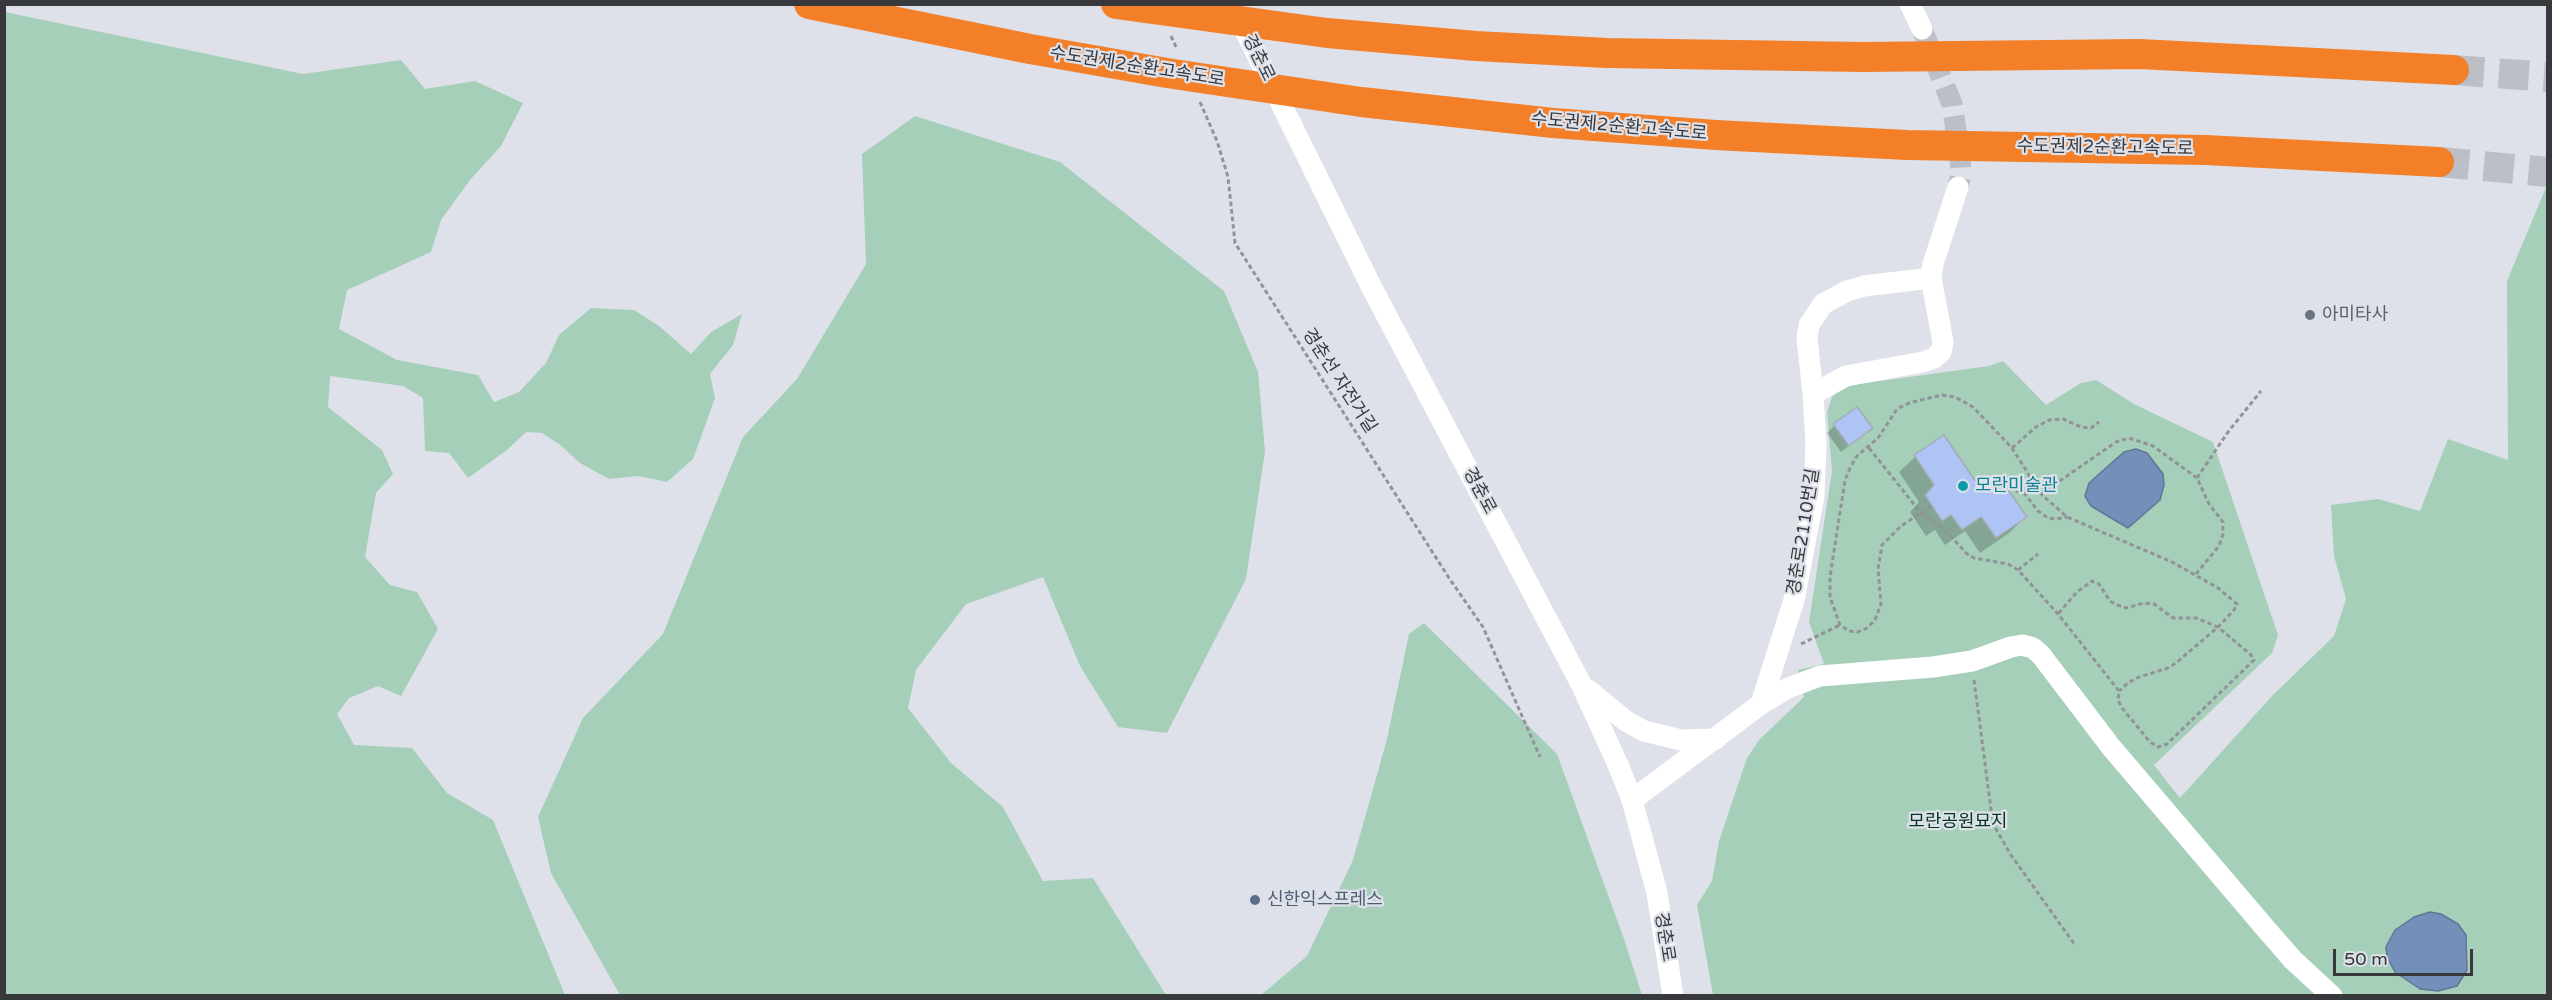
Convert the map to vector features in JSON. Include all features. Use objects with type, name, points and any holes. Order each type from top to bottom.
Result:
[{"type":"highway","name":"수도권제2순환고속도로","points":[[809,4],[1030,49],[1173,64],[1360,102],[1553,123],[1716,135],[1907,145],[2205,150],[2439,162]]},
{"type":"highway","points":[[1121,5],[1327,33],[1476,46],[1607,53],[1863,57],[2139,54],[2454,70]]},
{"type":"street","name":"경춘로","points":[[1232,4],[1372,288],[1581,684],[1619,767],[1632,800],[1657,893],[1673,996]]},
{"type":"street","points":[[1910,4],[1922,29]]},
{"type":"street","points":[[1813,394],[1846,376],[1923,362],[1934,358],[1941,352],[1943,342],[1931,278],[1933,264],[1958,187]]},
{"type":"street","name":"경춘로2110번길","points":[[1761,704],[1801,571],[1814,496],[1816,442],[1807,338],[1809,324],[1823,304],[1847,291],[1864,286],[1931,278]]},
{"type":"street","points":[[1632,800],[1761,704],[1788,688],[1820,676],[1933,667],[1972,661],[2022,645],[2032,648],[2041,655],[2110,747],[2266,929],[2294,960],[2332,996]]},
{"type":"street","points":[[1581,684],[1606,706],[1644,731],[1681,740],[1716,739]]},
{"type":"path","points":[[1171,35],[1173,64]]},
{"type":"path","name":"경춘선 자전거길","points":[[1198,98],[1217,141],[1228,177],[1235,243],[1449,578],[1483,627],[1540,757]]},
{"type":"path","points":[[2198,478],[2228,432],[2261,391]]},
{"type":"path","points":[[1931,506],[1896,530],[1882,545],[1878,569],[1881,604],[1875,620],[1868,628],[1858,632],[1849,631],[1840,625],[1830,597],[1830,577],[1845,480],[1857,456],[1869,448],[1897,409],[1909,403],[1942,395],[1955,397],[1972,407],[2012,448],[2042,494],[2067,517],[2196,574],[2237,604],[2218,627],[2168,668],[2139,677],[2119,691]]},
{"type":"path","points":[[2012,448],[2036,427],[2049,420],[2063,419],[2081,427],[2091,428],[2099,422]]},
{"type":"path","points":[[2042,494],[2116,442],[2129,438],[2152,446],[2198,478],[2209,504],[2223,522],[2223,534],[2219,546],[2196,574]]},
{"type":"path","points":[[1869,448],[1921,513],[1945,530],[1966,553],[1974,558],[2008,564],[2018,570],[2058,614],[2119,691],[2118,700],[2122,708],[2150,742],[2158,747],[2167,744],[2254,660],[2218,627],[2196,618],[2173,618],[2154,604],[2144,603],[2126,608],[2117,605],[2110,601],[2099,584],[2092,581],[2077,592],[2058,614]]},
{"type":"path","points":[[2016,491],[2025,494],[2038,511],[2048,518],[2067,517]]},
{"type":"path","points":[[2018,570],[2038,554]]},
{"type":"path","points":[[1776,657],[1840,625]]},
{"type":"path","points":[[1972,661],[1993,824],[1999,838],[2075,945]]},
{"type":"green space","points":[[5,12],[303,74],[401,60],[425,89],[475,81],[523,103],[501,146],[470,180],[441,220],[431,252],[347,290],[339,329],[397,360],[478,375],[494,402],[519,392],[546,363],[559,335],[591,308],[634,310],[659,326],[691,354],[711,332],[742,314],[733,345],[710,374],[715,398],[693,459],[667,482],[638,476],[609,479],[580,463],[559,444],[542,433],[526,432],[507,450],[468,478],[449,453],[425,451],[423,398],[403,386],[330,376],[328,407],[382,450],[393,474],[376,493],[365,557],[390,585],[417,592],[438,629],[401,696],[378,686],[349,698],[337,714],[354,745],[412,748],[447,793],[493,820],[565,995],[5,995]]},
{"type":"green space","points":[[915,116],[1060,162],[1224,291],[1258,372],[1265,451],[1246,579],[1167,733],[1118,727],[1080,666],[1043,577],[966,604],[916,670],[908,708],[951,763],[1003,807],[1043,881],[1093,878],[1166,995],[620,995],[551,873],[538,817],[583,718],[663,634],[743,437],[797,379],[866,264],[862,154]]},
{"type":"green space","name":"모란공원묘지","points":[[2547,185],[2547,995],[1713,995],[1697,905],[1712,881],[1719,841],[1747,758],[1759,740],[1804,697],[1798,670],[1824,664],[1809,622],[1832,471],[1827,412],[1832,397],[1844,386],[1989,366],[2003,361],[2046,405],[2081,383],[2096,380],[2134,404],[2213,442],[2278,635],[2272,653],[2154,765],[2180,798],[2272,696],[2334,636],[2346,599],[2334,556],[2331,505],[2378,499],[2420,511],[2448,439],[2508,460],[2507,281]]},
{"type":"green space","points":[[1424,623],[1557,754],[1642,995],[1261,995],[1307,956],[1353,860],[1387,739],[1409,634]]},
{"type":"water","points":[[2136,449],[2147,453],[2163,474],[2164,485],[2160,500],[2128,528],[2091,506],[2085,496],[2089,483],[2124,452]]},
{"type":"water","points":[[2430,912],[2441,914],[2458,924],[2466,935],[2467,970],[2457,986],[2438,991],[2420,989],[2395,972],[2387,957],[2386,947],[2395,930],[2414,917]]},
{"type":"building","points":[[1857,407],[1873,428],[1849,446],[1833,424]]},
{"type":"building","name":"모란미술관","points":[[1944,435],[1978,485],[1988,478],[1999,493],[2007,488],[2027,517],[1996,538],[1981,517],[1962,530],[1951,515],[1942,521],[1925,495],[1934,485],[1914,455]]},
{"type":"tunnel","points":[[1922,29],[1952,104],[1960,157],[1961,174],[1958,187]]},
{"type":"tunnel","points":[[2454,70],[2548,77]]},
{"type":"tunnel","points":[[2439,162],[2548,172]]},
{"type":"place","name":"아미타사","points":[[2310,315]]},
{"type":"place","name":"모란미술관","points":[[1963,486]]},
{"type":"place","name":"신한익스프레스","points":[[1255,900]]}]
